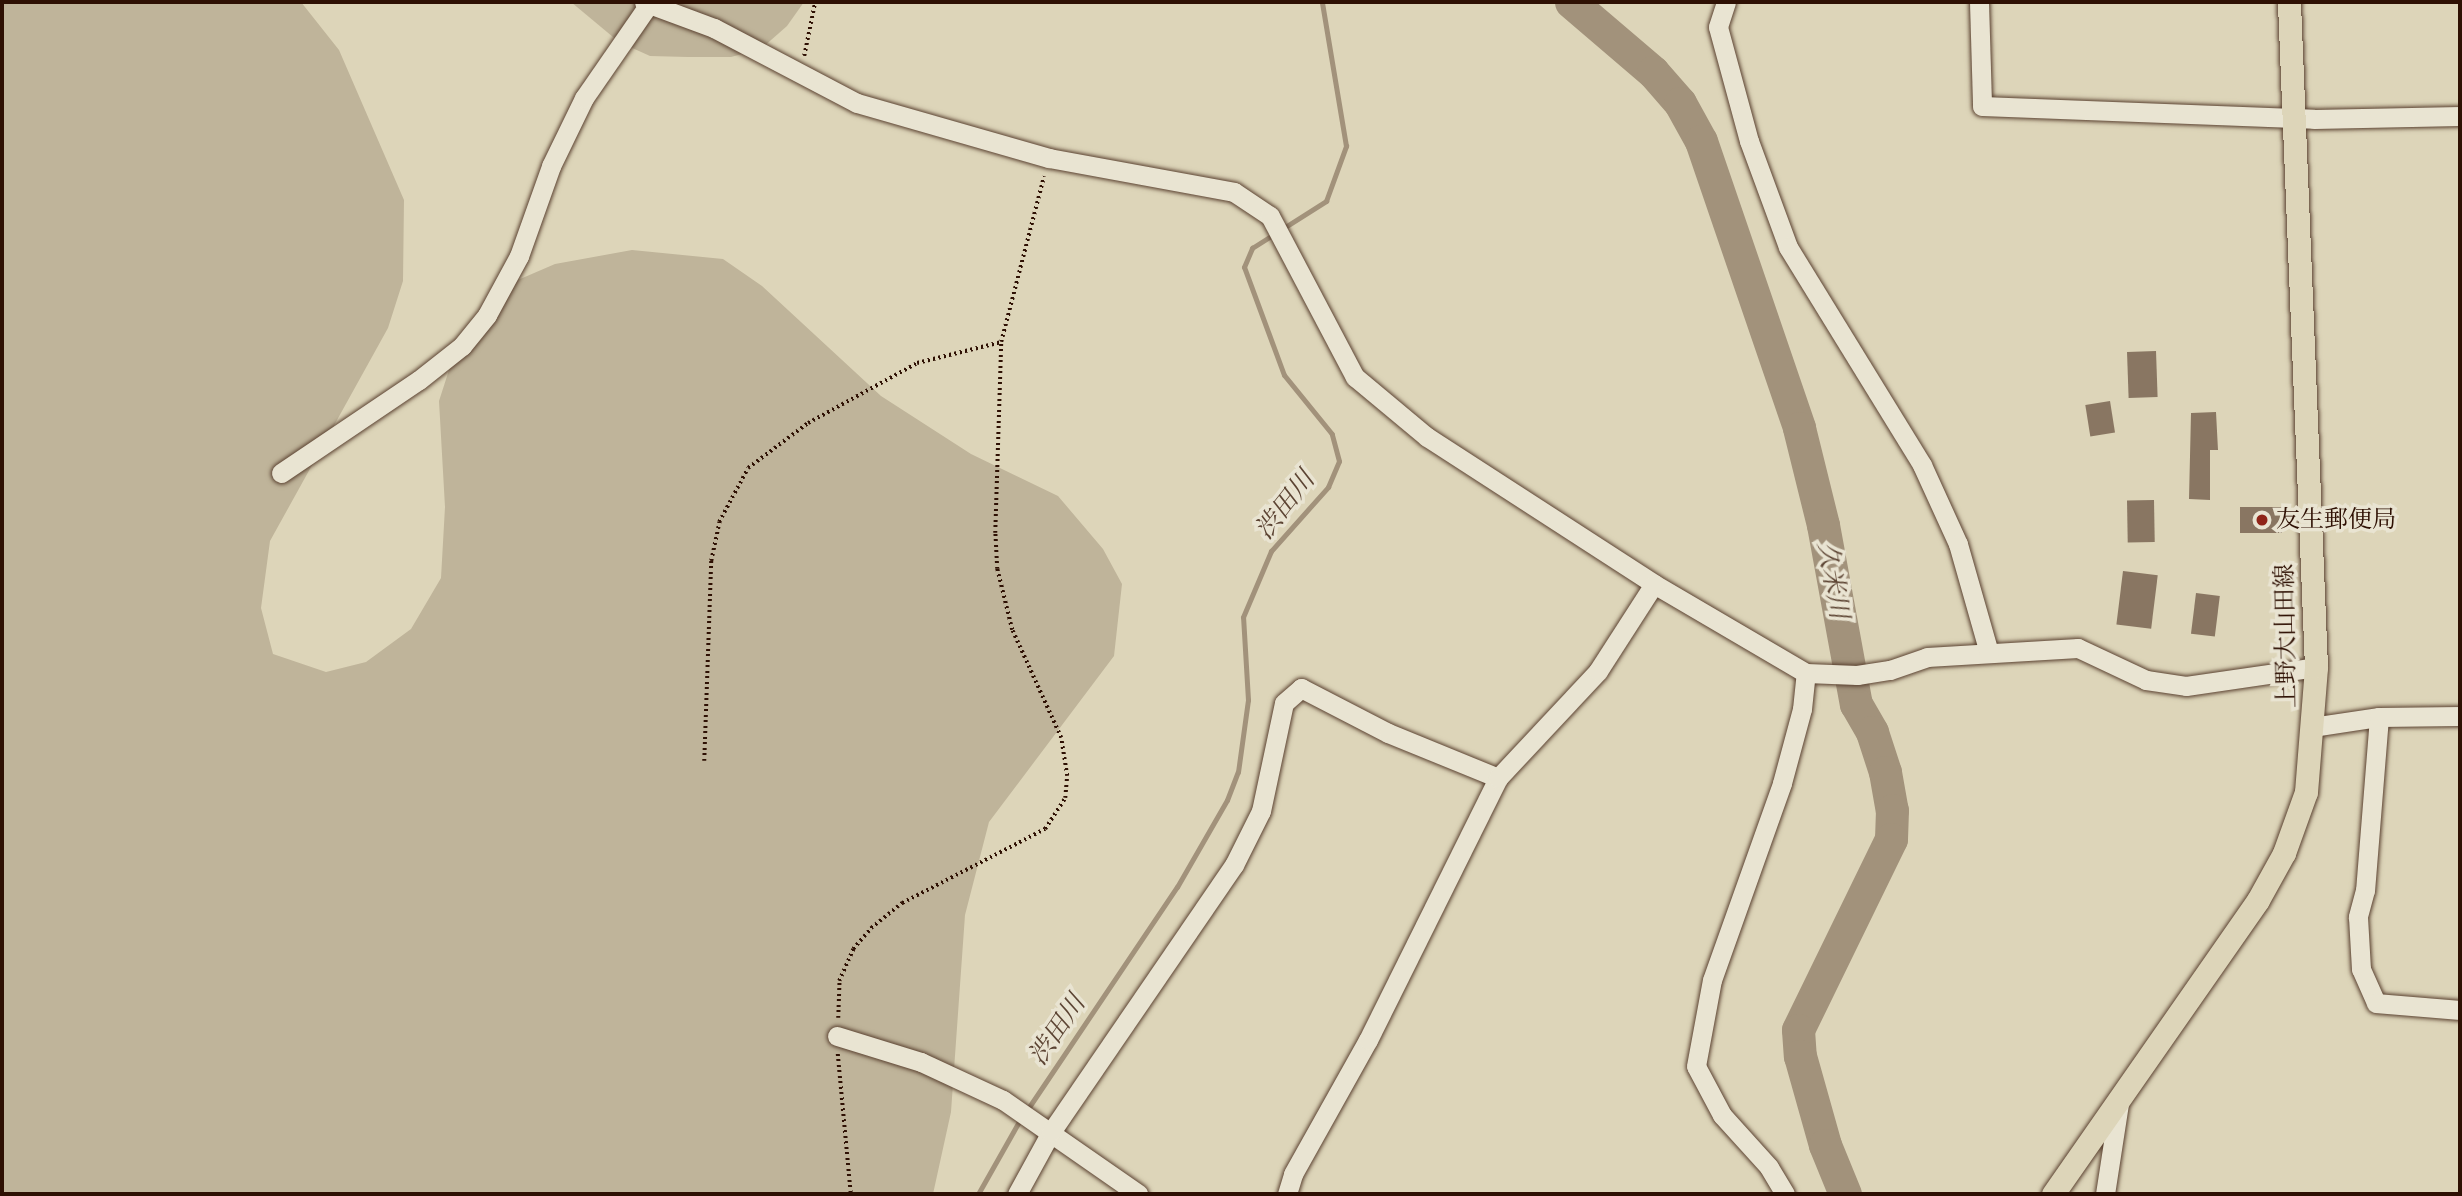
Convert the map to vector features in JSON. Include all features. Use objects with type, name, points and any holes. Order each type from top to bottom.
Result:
[{"type":"main road","name":"上野大山田線","points":[[2053,1194],[2119,1104],[2258,900],[2284,853],[2306,792],[2316,667],[2289,2]]},
{"type":"street","points":[[1726,2],[1718,27],[1749,141],[1788,247],[1922,465],[1958,544],[1989,653]]},
{"type":"street","points":[[1979,2],[1982,106],[2460,117]]},
{"type":"street","points":[[281,474],[419,380],[462,346],[486,315],[519,256],[551,166],[584,98],[646,3],[714,28],[857,103],[1049,158],[1195,181],[1234,192],[1270,216],[1286,241],[1355,377],[1427,438],[1654,584],[1814,675],[1890,670],[1927,657],[2078,648],[2146,680],[2186,685],[2316,667]]},
{"type":"street","points":[[1287,1194],[1293,1174],[1368,1040],[1498,778],[1598,671],[1654,584]]},
{"type":"street","points":[[1785,1194],[1769,1167],[1722,1115],[1696,1066],[1712,980],[1782,783],[1814,675]]},
{"type":"street","points":[[1017,1194],[1046,1129],[1234,865],[1261,810],[1284,703],[1301,688],[1388,733],[1498,778]]},
{"type":"street","points":[[2312,727],[2379,717],[2460,716]]},
{"type":"street","points":[[2379,717],[2365,890],[2358,917],[2361,969],[2376,1003],[2460,1010]]},
{"type":"street","points":[[837,1036],[921,1062],[1003,1100],[1138,1194]]},
{"type":"street","points":[[2105,1194],[2119,1104]]},
{"type":"path","points":[[800,72],[815,2]]},
{"type":"path","points":[[851,1194],[837,1036],[839,981],[853,948],[871,928],[902,903],[1045,829],[1065,798],[1067,776],[1061,738],[1012,630],[997,569],[1002,342],[1049,158]]},
{"type":"path","points":[[704,761],[711,561],[719,522],[748,468],[808,423],[917,363],[1002,342]]},
{"type":"shaded area","points":[[2,2],[301,2],[339,50],[404,200],[403,281],[388,328],[270,541],[261,608],[273,654],[326,672],[366,662],[411,629],[441,578],[445,507],[439,401],[460,336],[497,289],[555,264],[632,250],[723,259],[762,286],[881,396],[971,454],[1058,496],[1103,549],[1122,584],[1114,656],[989,822],[965,915],[951,1112],[933,1194],[2,1194]]},
{"type":"shaded area","points":[[571,2],[804,2],[787,26],[761,49],[731,57],[688,57],[650,56],[619,42]]},
{"type":"building","points":[[2156,351],[2158,397],[2129,398],[2127,352]]},
{"type":"building","points":[[2110,401],[2115,433],[2090,437],[2085,405]]},
{"type":"building","points":[[2216,412],[2218,450],[2210,450],[2210,500],[2189,499],[2191,413]]},
{"type":"building","points":[[2127,500],[2154,500],[2155,542],[2128,542]]},
{"type":"building","points":[[2240,507],[2282,507],[2282,533],[2240,533]]},
{"type":"building","points":[[2123,571],[2158,575],[2151,629],[2116,625]]},
{"type":"building","points":[[2196,593],[2220,596],[2215,637],[2191,634]]},
{"type":"waterway","name":"渋田川","points":[[1027,1110],[1177,887],[1227,800],[1238,772],[1248,700],[1243,617],[1271,551],[1328,487],[1339,461],[1332,434],[1284,375],[1244,267],[1252,248],[1326,201],[1346,146],[1322,2]]},
{"type":"waterway","name":"久米川","points":[[1571,2],[1653,72],[1680,103],[1701,141],[1799,428],[1823,525],[1856,704],[1872,732],[1885,772],[1892,810],[1891,839],[1798,1030],[1800,1056],[1825,1145],[1845,1194]]},
{"type":"waterway","name":"渋田川","points":[[978,1194],[1021,1118]]},
{"type":"place","name":"友生郵便局","points":[[2262,520]]}]
